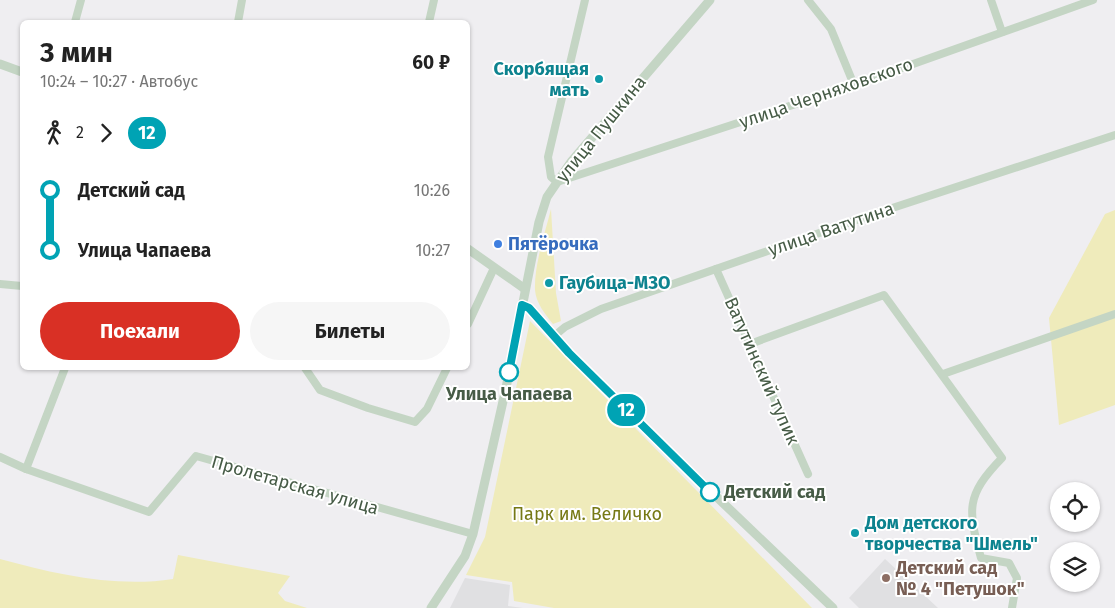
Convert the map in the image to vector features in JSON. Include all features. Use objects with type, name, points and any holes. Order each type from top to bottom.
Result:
[{"type":"street","points":[[76,20],[81,0]]},
{"type":"street","points":[[238,20],[242,0]]},
{"type":"street","points":[[429,20],[434,0]]},
{"type":"street","points":[[557,182],[550,177],[548,157],[585,0]]},
{"type":"street","name":"улица Пушкина","points":[[431,608],[465,556],[473,534],[541,216],[547,197],[586,143],[710,0]]},
{"type":"street","points":[[808,0],[831,29],[854,86]]},
{"type":"street","points":[[991,0],[1002,32]]},
{"type":"street","name":"улица Черняховского","points":[[557,182],[854,86],[1093,0]]},
{"type":"street","points":[[0,64],[20,71]]},
{"type":"street","name":"улица Ватутина","points":[[553,337],[565,327],[601,309],[1115,135]]},
{"type":"street","points":[[470,251],[526,289]]},
{"type":"street","points":[[470,320],[494,268]]},
{"type":"street","name":"Ватутинский тупик","points":[[716,269],[808,474]]},
{"type":"street","points":[[0,284],[20,286]]},
{"type":"street","points":[[750,344],[884,295],[1002,458],[988,472],[975,494],[971,520],[981,558],[1009,563],[1016,578],[1012,608]]},
{"type":"street","points":[[522,305],[529,308],[553,337],[641,425],[833,608]]},
{"type":"street","points":[[943,374],[1115,314]]},
{"type":"street","points":[[26,469],[64,370]]},
{"type":"street","points":[[306,370],[320,390],[368,408],[415,422],[427,409],[446,370]]},
{"type":"street","name":"Пролетарская улица","points":[[0,457],[26,469],[149,512],[196,456],[473,534]]},
{"type":"shaded area","name":"Детский сад № 4 \"Петушок\"","points":[[885,559],[938,608],[859,608],[849,598]]},
{"type":"shaded area","points":[[465,578],[510,585],[508,606],[523,608],[450,608]]},
{"type":"green space","points":[[551,209],[556,293],[561,321],[553,324],[539,304],[535,290],[538,260]]},
{"type":"green space","points":[[1115,210],[1115,405],[1059,425],[1049,318],[1105,214]]},
{"type":"green space","name":"Парк им. Величко","points":[[530,321],[812,608],[554,608],[514,601],[512,582],[466,575],[485,537]]},
{"type":"green space","points":[[178,555],[290,576],[278,593],[285,601],[307,608],[0,608],[0,559],[42,570],[86,578],[130,582],[173,579]]},
{"type":"bus line","name":"12","points":[[509,372],[522,305],[529,308],[553,337],[710,492]]},
{"type":"place","name":"Скорбящая мать","points":[[599,79]]},
{"type":"place","name":"Пятёрочка","points":[[498,244]]},
{"type":"place","name":"Гаубица-МЗО","points":[[549,283]]},
{"type":"place","name":"Улица Чапаева","points":[[509,372]]},
{"type":"place","name":"Детский сад","points":[[710,492]]},
{"type":"place","name":"Дом детского творчества \"Шмель\"","points":[[855,533]]},
{"type":"place","name":"Детский сад № 4 \"Петушок\"","points":[[886,578]]}]
